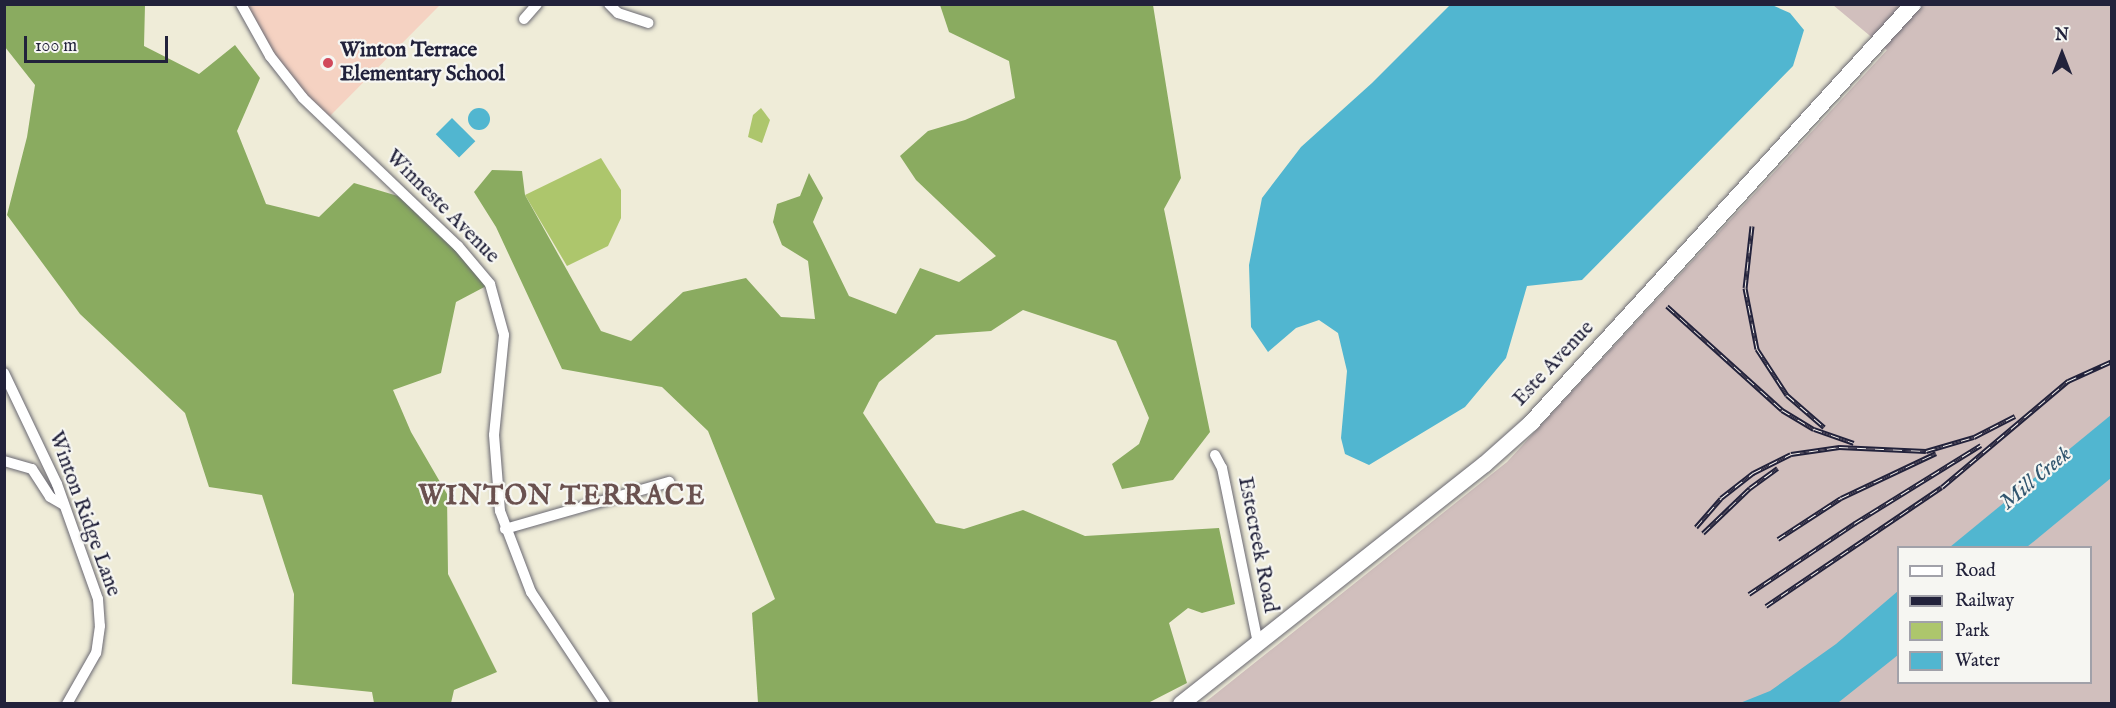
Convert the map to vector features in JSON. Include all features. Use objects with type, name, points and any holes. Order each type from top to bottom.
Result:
[{"type":"street","name":"Winneste Avenue","points":[[241,4],[270,56],[303,98],[458,246],[490,284],[504,335],[494,445],[496,492],[505,529],[531,592],[605,704]]},
{"type":"street","points":[[524,19],[537,4]]},
{"type":"street","points":[[609,4],[618,13],[648,23]]},
{"type":"street","name":"Este Avenue","points":[[1181,704],[1531,423],[1913,4]]},
{"type":"street","name":"Winton Ridge Lane","points":[[4,373],[64,505],[96,590],[100,626],[91,666],[68,704]]},
{"type":"street","name":"Estecreek Road","points":[[1215,455],[1222,468],[1258,643]]},
{"type":"street","points":[[4,461],[32,469],[50,497],[64,505]]},
{"type":"street","points":[[505,529],[669,482]]},
{"type":"shaded area","name":"Winton Terrace Elementary School","points":[[241,5],[440,5],[326,120],[303,98]]},
{"type":"shaded area","points":[[1833,5],[2111,5],[2111,703],[1203,704],[1507,462],[1887,50]]},
{"type":"green space","points":[[4,5],[145,5],[144,46],[199,74],[235,45],[260,78],[237,131],[266,204],[319,217],[354,183],[408,199],[490,284],[456,302],[441,373],[393,390],[411,432],[447,494],[448,574],[497,672],[454,690],[451,703],[374,703],[372,692],[292,684],[294,594],[262,495],[209,487],[185,413],[80,314],[7,215],[27,137],[35,85],[5,47]]},
{"type":"green space","points":[[940,5],[1153,5],[1181,178],[1164,209],[1210,432],[1173,480],[1122,489],[1112,464],[1139,444],[1149,418],[1116,341],[1023,310],[991,331],[936,335],[879,382],[863,413],[936,523],[964,529],[1023,510],[1085,536],[1219,528],[1235,604],[1202,613],[1188,608],[1169,623],[1187,683],[1148,703],[758,703],[752,613],[775,599],[708,431],[662,387],[562,369],[496,227],[474,192],[492,170],[522,171],[525,195],[601,331],[631,341],[683,292],[746,278],[781,317],[815,319],[808,261],[782,245],[773,222],[777,204],[800,196],[809,173],[823,198],[813,222],[849,296],[896,314],[920,268],[959,282],[996,256],[916,180],[900,156],[928,131],[965,120],[1015,98],[1009,61],[949,32]]},
{"type":"green space","points":[[761,108],[770,120],[762,143],[748,137],[753,115]]},
{"type":"green space","points":[[601,158],[621,190],[621,218],[608,246],[567,266],[525,195]]},
{"type":"water","points":[[1451,4],[1772,5],[1790,13],[1804,30],[1793,66],[1582,280],[1527,286],[1506,358],[1465,407],[1369,465],[1345,454],[1341,438],[1347,371],[1338,333],[1319,320],[1296,328],[1268,352],[1251,327],[1249,265],[1262,198],[1301,147],[1372,83]]},
{"type":"water","points":[[479,108],[487,111],[490,119],[487,127],[479,130],[471,127],[468,119],[471,111]]},
{"type":"water","points":[[452,118],[475,141],[459,158],[436,134]]},
{"type":"water","name":"Mill Creek","points":[[2111,415],[2111,478],[2028,546],[1951,546]]},
{"type":"water","points":[[1897,592],[1897,656],[1839,702],[1740,703],[1770,691],[1836,644]]},
{"type":"railway","points":[[1752,226],[1745,288],[1757,349],[1787,395],[1824,427]]},
{"type":"railway","points":[[1667,306],[1782,410],[1814,429],[1854,443]]},
{"type":"railway","points":[[1766,606],[1942,487],[2068,381],[2112,361]]},
{"type":"railway","points":[[1696,527],[1721,498],[1753,473],[1791,454],[1839,447],[1926,451],[1974,437],[2015,416]]},
{"type":"railway","points":[[1749,594],[1855,523],[1981,445]]},
{"type":"railway","points":[[1778,539],[1841,498],[1936,453]]},
{"type":"railway","points":[[1703,533],[1750,488],[1778,468]]},
{"type":"place","name":"Winton Terrace Elementary School","points":[[328,63]]},
{"type":"district","name":"WINTON TERRACE","points":[[562,498]]}]
